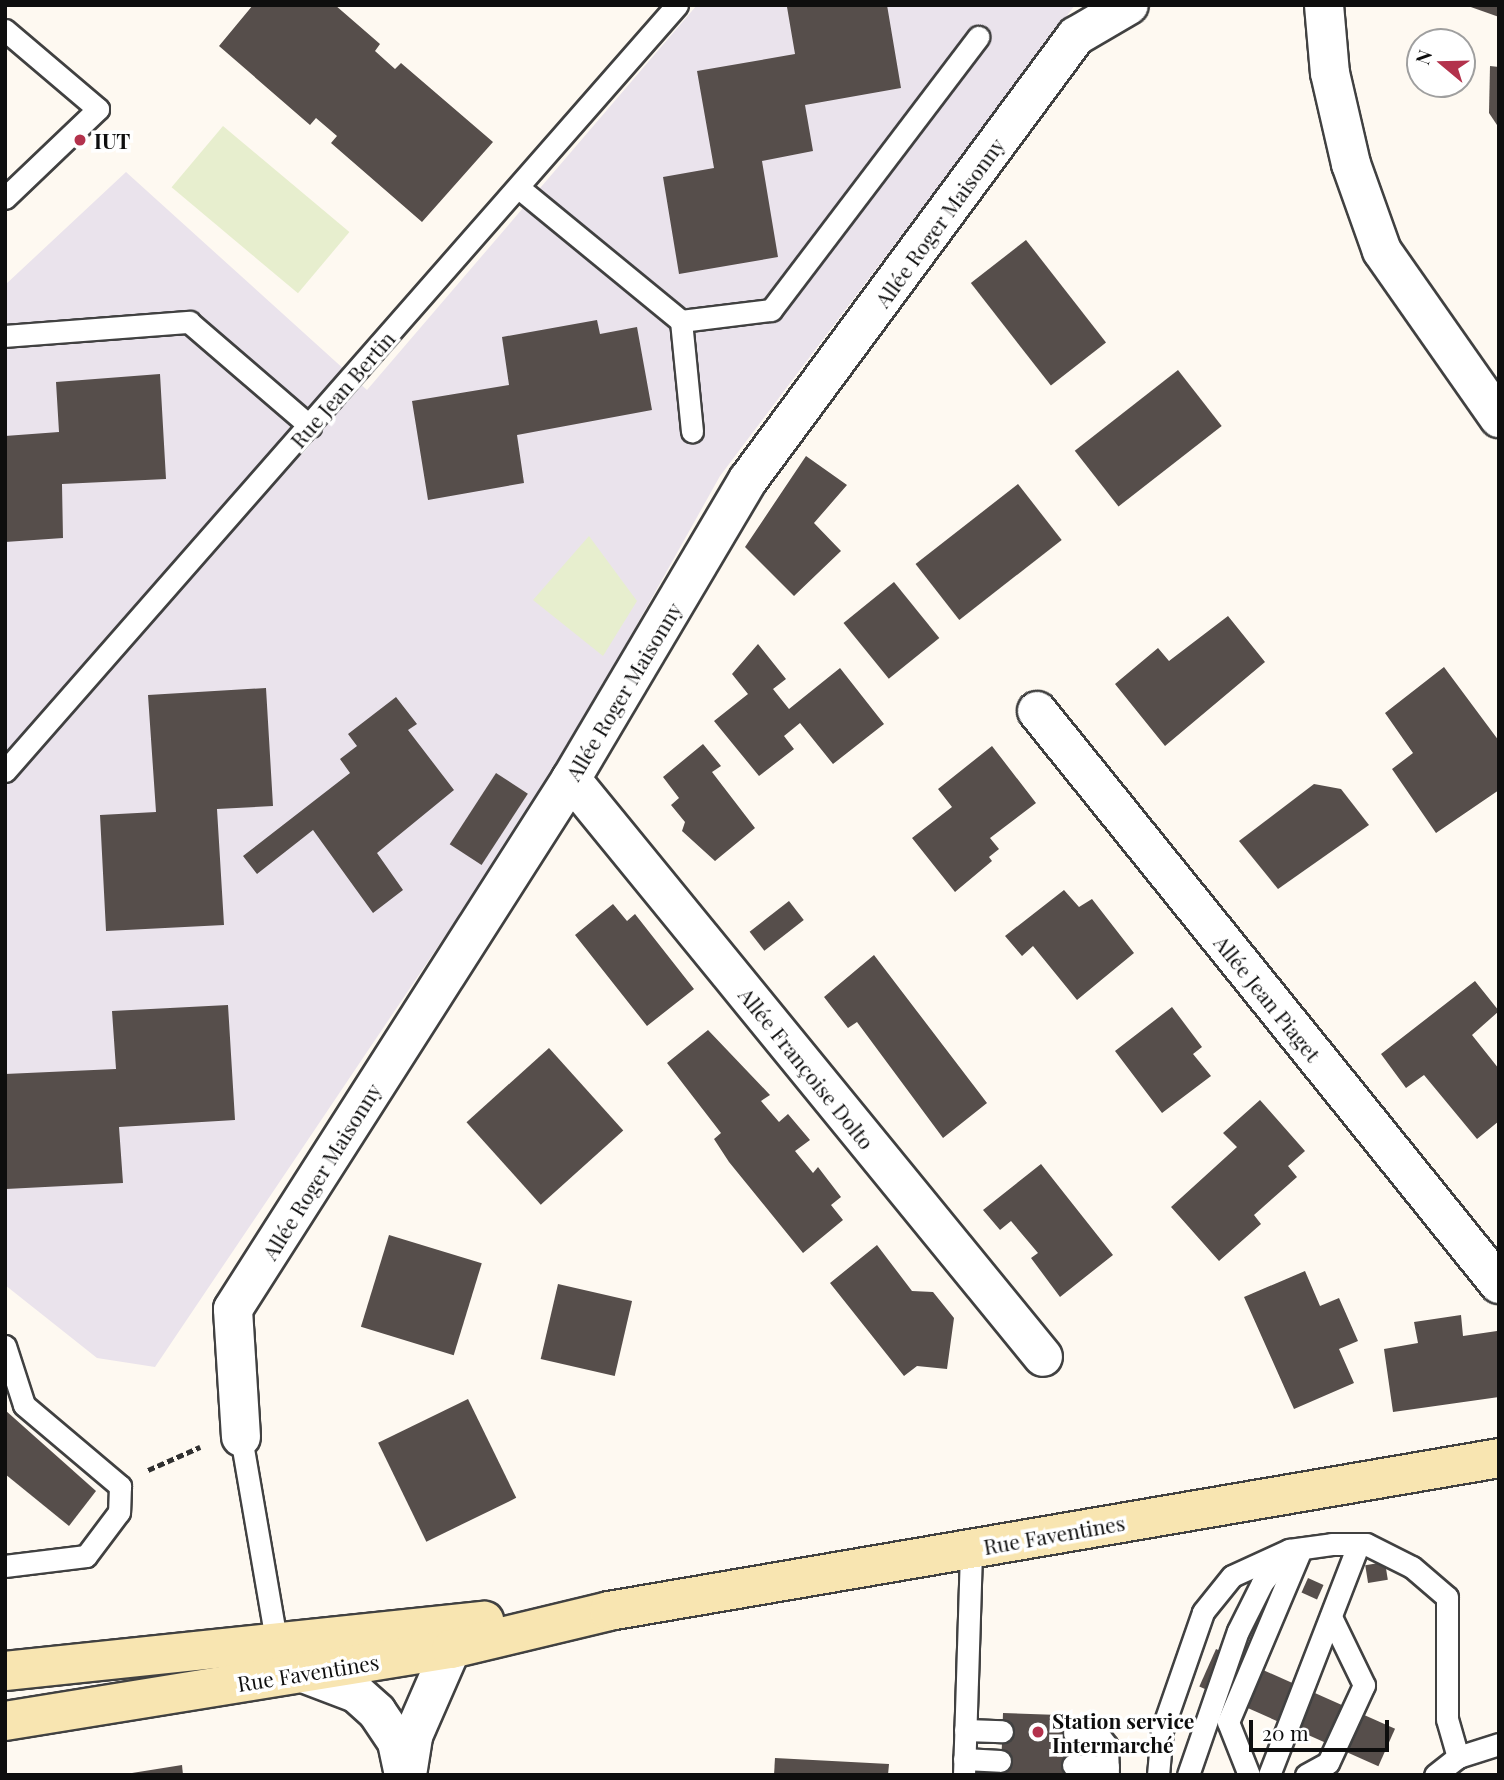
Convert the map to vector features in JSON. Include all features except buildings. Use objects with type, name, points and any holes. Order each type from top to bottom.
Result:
[{"type":"main road","name":"Rue Faventines","points":[[5,1721],[451,1649],[608,1611],[1499,1458]]},
{"type":"main road","name":"Rue Faventines","points":[[5,1671],[276,1640],[608,1611]]},
{"type":"street","name":"Allée Roger Maisonny","points":[[241,1440],[233,1309],[572,779],[748,480],[1076,36],[1129,5]]},
{"type":"street","points":[[1324,5],[1330,73],[1350,164],[1382,251],[1499,418]]},
{"type":"street","name":"Allée Jean Piaget","points":[[1037,711],[1499,1284]]},
{"type":"street","name":"Allée Françoise Dolto","points":[[572,779],[1043,1357]]},
{"type":"street","points":[[405,1775],[414,1736],[451,1649]]},
{"type":"street","points":[[303,1673],[356,1693],[377,1712],[397,1742],[405,1775]]},
{"type":"lane","name":"Rue Jean Bertin","points":[[5,771],[677,5]]},
{"type":"lane","points":[[5,30],[98,109],[5,198]]},
{"type":"lane","points":[[681,321],[771,310],[978,37]]},
{"type":"lane","points":[[519,188],[681,321],[692,431]]},
{"type":"lane","points":[[5,336],[189,322],[310,426]]},
{"type":"lane","points":[[5,1346],[24,1405],[120,1486],[119,1512],[86,1556],[5,1566]]},
{"type":"lane","points":[[241,1440],[276,1640]]},
{"type":"lane","points":[[1158,1775],[1162,1730],[1203,1612],[1232,1576],[1295,1550],[1366,1544],[1412,1567],[1447,1597],[1447,1719],[1458,1757]]},
{"type":"lane","points":[[1269,1775],[1358,1546]]},
{"type":"lane","points":[[971,1549],[964,1767],[1000,1761]]},
{"type":"lane","points":[[1188,1775],[1238,1631],[1262,1583],[1295,1550]]},
{"type":"lane","points":[[1249,1775],[1228,1722],[1295,1550]]},
{"type":"lane","points":[[1306,1775],[1328,1763],[1363,1685],[1331,1617]]},
{"type":"lane","points":[[965,1730],[1002,1731]]},
{"type":"lane","points":[[1073,1765],[1108,1771],[1100,1737],[1074,1732]]},
{"type":"lane","points":[[1436,1775],[1458,1757],[1499,1744]]},
{"type":"path","points":[[120,1486],[188,1448],[241,1440]]},
{"type":"shaded area","points":[[697,5],[1075,5],[720,476],[550,780],[155,1367],[97,1358],[5,1285],[5,285],[126,172],[367,390]]},
{"type":"green space","points":[[223,126],[349,232],[298,293],[172,187]]},
{"type":"green space","points":[[589,536],[637,601],[603,656],[533,600]]},
{"type":"place","name":"IUT","points":[[80,140]]},
{"type":"place","name":"Station service Intermarché","points":[[1038,1732]]}]
